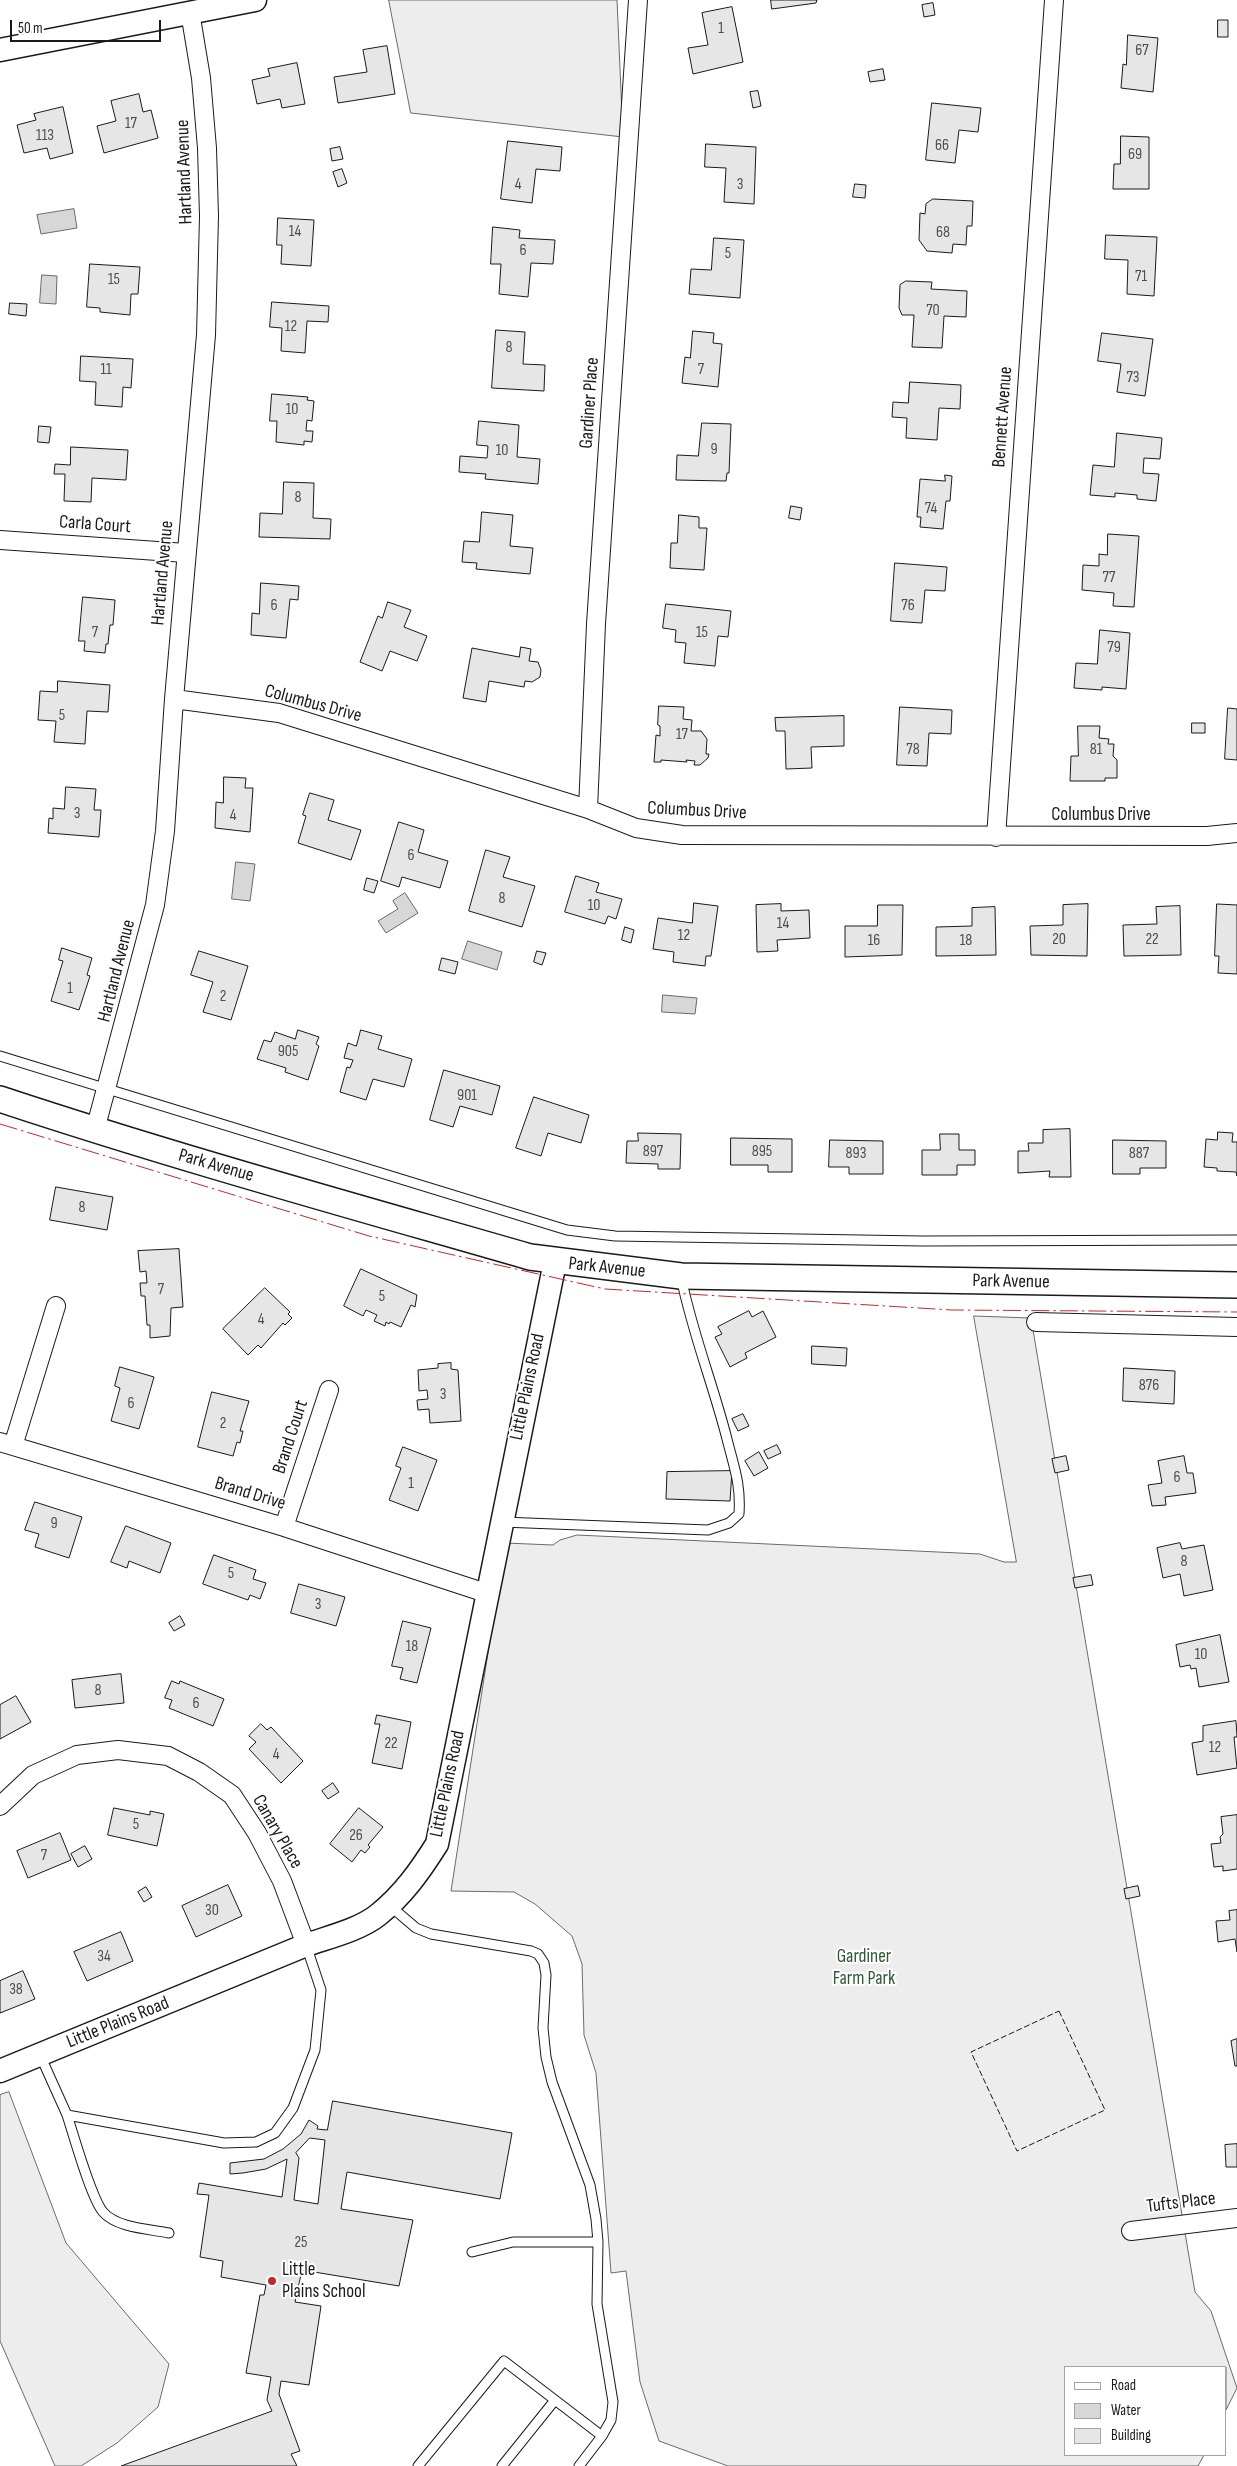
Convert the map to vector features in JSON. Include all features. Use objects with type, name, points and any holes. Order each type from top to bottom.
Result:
[{"type":"main road","name":"Park Avenue","points":[[0,1099],[96,1130],[530,1258],[555,1262],[681,1276],[1237,1285]]},
{"type":"street","points":[[0,50],[255,0]]},
{"type":"street","name":"Gardiner Place","points":[[588,809],[596,624],[638,0]]},
{"type":"street","name":"Bennett Avenue","points":[[996,837],[1054,0]]},
{"type":"street","name":"Hartland Avenue","points":[[96,1130],[155,905],[165,831],[186,553],[206,335],[209,216],[207,148],[202,78],[190,12]]},
{"type":"street","name":"Carla Court","points":[[0,540],[186,553]]},
{"type":"street","name":"Columbus Drive","points":[[174,699],[279,713],[588,809],[636,828],[682,835],[996,837],[1207,836],[1237,833]]},
{"type":"street","name":"Little Plains Road","points":[[0,2072],[306,1945],[344,1932],[377,1916],[413,1882],[436,1844],[500,1522],[555,1262]]},
{"type":"street","points":[[7,1444],[56,1306]]},
{"type":"street","points":[[1036,1322],[1237,1327]]},
{"type":"street","name":"Brand Court","points":[[284,1527],[329,1390]]},
{"type":"street","name":"Brand Drive","points":[[7,1444],[284,1527],[486,1593]]},
{"type":"street","name":"Canary Place","points":[[0,1806],[33,1775],[77,1756],[118,1750],[168,1756],[199,1772],[232,1795],[258,1834],[282,1881],[306,1945]]},
{"type":"street","name":"Tufts Place","points":[[1131,2231],[1237,2218]]},
{"type":"lane","points":[[0,1056],[567,1230],[615,1236],[902,1241],[1237,1240]]},
{"type":"lane","points":[[500,1522],[708,1530],[730,1523],[739,1514],[740,1489],[720,1411],[691,1323],[681,1276]]},
{"type":"lane","points":[[388,1905],[416,1928],[447,1938],[530,1951],[538,1954],[544,1963],[546,1975],[543,2028],[546,2058],[552,2082],[590,2185],[598,2242],[597,2304],[613,2402],[611,2420],[602,2436],[579,2466]]},
{"type":"lane","points":[[67,2114],[224,2143],[256,2142],[275,2133],[294,2108],[315,2050],[320,1990],[306,1945]]},
{"type":"lane","points":[[40,2055],[67,2114],[94,2195],[104,2212],[122,2223],[169,2233]]},
{"type":"lane","points":[[472,2252],[513,2242],[598,2242]]},
{"type":"lane","points":[[418,2466],[504,2361],[602,2436]]},
{"type":"lane","points":[[502,2466],[555,2400]]},
{"type":"shaded area","points":[[389,0],[617,0],[623,137],[411,113]]},
{"type":"shaded area","name":"Gardiner Farm Park","points":[[974,1316],[1031,1318],[1195,2292],[1211,2311],[1237,2388],[1227,2408],[1227,2366],[1064,2366],[1064,2456],[1203,2456],[1198,2466],[728,2466],[659,2441],[640,2382],[626,2271],[611,2273],[596,2073],[584,2035],[582,1964],[572,1936],[535,1904],[514,1892],[451,1891],[505,1543],[553,1545],[560,1540],[577,1535],[980,1554],[1004,1562],[1016,1562]]},
{"type":"shaded area","points":[[9,2092],[66,2243],[169,2364],[158,2407],[117,2443],[81,2466],[55,2466],[0,2341],[0,2095]]},
{"type":"water","points":[[74,209],[77,228],[41,234],[37,215]]},
{"type":"water","points":[[42,275],[57,276],[56,304],[40,303]]},
{"type":"water","points":[[236,862],[255,864],[250,901],[232,899]]},
{"type":"water","points":[[405,893],[418,913],[386,933],[378,921],[398,909],[393,901]]},
{"type":"water","points":[[468,941],[502,952],[497,970],[462,959]]},
{"type":"water","points":[[663,995],[697,998],[695,1014],[662,1012]]},
{"type":"building","points":[[771,0],[817,0],[816,3],[772,9]]},
{"type":"building","points":[[933,3],[935,15],[924,17],[922,5]]},
{"type":"building","points":[[732,7],[743,62],[693,74],[688,48],[708,45],[702,13]]},
{"type":"building","points":[[1218,20],[1228,20],[1228,37],[1218,37]]},
{"type":"building","points":[[1128,35],[1158,38],[1153,92],[1121,88],[1123,64],[1126,65]]},
{"type":"building","points":[[387,46],[395,94],[338,103],[334,77],[367,72],[363,50]]},
{"type":"building","points":[[297,63],[305,104],[282,108],[280,99],[257,104],[252,80],[270,76],[268,69]]},
{"type":"building","points":[[883,69],[885,80],[870,82],[868,72]]},
{"type":"building","points":[[758,91],[761,106],[753,108],[750,92]]},
{"type":"building","points":[[139,94],[143,112],[151,110],[158,138],[104,153],[97,126],[116,121],[111,101]]},
{"type":"building","points":[[932,103],[981,108],[978,132],[959,130],[955,163],[926,160]]},
{"type":"building","points":[[63,107],[73,153],[50,159],[47,148],[24,153],[17,125],[36,120],[34,114]]},
{"type":"building","points":[[1121,136],[1149,137],[1149,189],[1113,189],[1114,164],[1120,164]]},
{"type":"building","points":[[508,141],[562,147],[560,171],[536,169],[532,203],[501,199]]},
{"type":"building","points":[[706,144],[756,147],[754,204],[724,202],[726,168],[705,167]]},
{"type":"building","points":[[340,147],[343,159],[332,161],[330,149]]},
{"type":"building","points":[[342,169],[347,183],[338,187],[333,172]]},
{"type":"building","points":[[855,184],[866,185],[865,198],[853,197]]},
{"type":"building","points":[[933,199],[973,201],[972,226],[967,226],[966,245],[953,244],[952,253],[927,251],[919,240],[920,213],[925,214],[926,204]]},
{"type":"building","points":[[278,218],[314,220],[311,266],[281,264],[282,245],[277,245]]},
{"type":"building","points":[[493,227],[520,230],[519,238],[555,240],[553,264],[531,263],[528,297],[499,294],[501,264],[491,264]]},
{"type":"building","points":[[1106,235],[1157,237],[1154,296],[1127,294],[1128,260],[1105,259]]},
{"type":"building","points":[[714,238],[744,240],[740,298],[689,294],[691,269],[711,270]]},
{"type":"building","points":[[90,264],[140,267],[138,294],[131,294],[130,315],[100,312],[100,308],[87,307]]},
{"type":"building","points":[[906,281],[932,282],[931,289],[967,291],[966,317],[944,316],[942,348],[912,347],[914,315],[902,315],[899,308],[900,285]]},
{"type":"building","points":[[272,302],[329,306],[328,322],[307,321],[305,353],[281,351],[282,328],[270,327]]},
{"type":"building","points":[[10,303],[27,304],[26,316],[9,314]]},
{"type":"building","points":[[496,330],[525,332],[523,364],[545,365],[544,391],[492,388]]},
{"type":"building","points":[[693,331],[714,333],[713,343],[722,344],[718,387],[682,383],[685,357],[690,358]]},
{"type":"building","points":[[1102,333],[1153,339],[1145,396],[1117,392],[1121,364],[1098,361]]},
{"type":"building","points":[[81,356],[133,359],[131,388],[123,387],[122,407],[95,405],[96,382],[80,381]]},
{"type":"building","points":[[910,382],[961,385],[960,409],[939,408],[937,440],[906,438],[907,418],[892,417],[893,402],[908,403]]},
{"type":"building","points":[[272,394],[308,397],[307,400],[314,401],[312,421],[307,420],[306,431],[313,431],[312,442],[304,441],[304,445],[276,442],[277,421],[270,421]]},
{"type":"building","points":[[479,421],[519,425],[517,457],[540,459],[538,484],[485,479],[486,474],[459,472],[460,456],[487,458],[488,446],[477,445]]},
{"type":"building","points":[[702,423],[731,424],[729,473],[727,473],[726,481],[676,480],[677,455],[698,456]]},
{"type":"building","points":[[39,426],[51,427],[49,443],[38,442]]},
{"type":"building","points":[[1117,433],[1162,438],[1160,459],[1144,458],[1143,473],[1159,474],[1156,501],[1137,499],[1137,495],[1115,493],[1115,497],[1090,495],[1093,465],[1114,467]]},
{"type":"building","points":[[71,447],[128,450],[126,480],[92,478],[91,502],[64,501],[65,474],[54,474],[55,464],[70,465]]},
{"type":"building","points":[[945,475],[952,476],[950,501],[946,501],[943,529],[920,527],[921,517],[917,517],[920,479],[945,481]]},
{"type":"building","points":[[284,482],[314,483],[313,518],[331,519],[330,539],[259,537],[260,513],[282,514]]},
{"type":"building","points":[[791,506],[802,508],[800,520],[789,518]]},
{"type":"building","points":[[482,512],[513,515],[510,546],[533,548],[530,574],[476,569],[477,563],[462,562],[464,541],[479,542]]},
{"type":"building","points":[[679,515],[699,517],[699,528],[707,528],[704,570],[670,568],[671,543],[677,543]]},
{"type":"building","points":[[1108,534],[1139,536],[1134,607],[1113,606],[1114,593],[1082,590],[1083,565],[1099,566],[1099,554],[1107,555]]},
{"type":"building","points":[[895,563],[947,567],[945,591],[925,590],[922,623],[891,621]]},
{"type":"building","points":[[261,583],[299,586],[298,600],[290,599],[286,638],[251,635],[252,613],[259,614]]},
{"type":"building","points":[[83,597],[115,600],[113,625],[110,625],[105,653],[84,651],[85,641],[79,641]]},
{"type":"building","points":[[388,602],[411,610],[404,627],[427,636],[417,661],[390,651],[382,671],[360,662],[378,616],[382,618]]},
{"type":"building","points":[[666,604],[731,611],[728,637],[718,636],[715,666],[684,663],[686,643],[675,642],[676,630],[663,628]]},
{"type":"building","points":[[1100,630],[1130,633],[1126,689],[1102,687],[1102,690],[1074,688],[1076,663],[1097,664]]},
{"type":"building","points":[[521,647],[531,649],[529,661],[538,662],[541,670],[540,677],[532,682],[525,681],[524,687],[489,681],[486,702],[463,698],[472,648],[519,657]]},
{"type":"building","points":[[58,681],[110,685],[108,712],[87,711],[85,744],[54,742],[56,721],[38,720],[40,691],[57,692]]},
{"type":"building","points":[[659,706],[684,707],[683,719],[692,720],[691,731],[701,731],[707,739],[706,754],[709,754],[708,758],[700,765],[694,765],[695,761],[686,760],[687,762],[661,760],[661,762],[654,762],[656,735],[660,736],[660,726],[658,725]]},
{"type":"building","points":[[900,707],[952,710],[951,734],[929,733],[927,766],[897,765]]},
{"type":"building","points":[[1228,708],[1237,709],[1237,760],[1225,759]]},
{"type":"building","points":[[844,716],[844,746],[811,747],[812,768],[786,769],[785,731],[776,731],[775,718]]},
{"type":"building","points":[[1192,723],[1205,723],[1205,733],[1192,733]]},
{"type":"building","points":[[1078,726],[1100,726],[1099,738],[1109,739],[1108,744],[1114,744],[1113,756],[1117,760],[1117,778],[1105,778],[1105,781],[1070,781],[1071,756],[1078,756]]},
{"type":"building","points":[[224,777],[246,778],[245,788],[253,788],[250,832],[215,828],[216,802],[223,803]]},
{"type":"building","points":[[66,787],[96,789],[94,810],[101,810],[99,837],[48,833],[49,818],[53,819],[53,808],[64,809]]},
{"type":"building","points":[[310,793],[334,800],[328,820],[361,830],[351,860],[298,843],[306,816],[303,815]]},
{"type":"building","points":[[399,822],[424,830],[418,852],[448,861],[440,888],[402,877],[399,887],[381,881]]},
{"type":"building","points":[[486,850],[510,857],[503,877],[535,886],[522,927],[469,911]]},
{"type":"building","points":[[576,876],[599,883],[596,892],[622,899],[616,919],[608,916],[605,924],[565,912]]},
{"type":"building","points":[[367,878],[378,881],[374,893],[364,890]]},
{"type":"building","points":[[694,903],[718,906],[711,956],[706,956],[705,966],[673,962],[674,952],[653,949],[658,918],[692,923]]},
{"type":"building","points":[[781,904],[781,911],[809,910],[810,938],[777,940],[778,951],[757,952],[756,905]]},
{"type":"building","points":[[1088,904],[1087,956],[1031,955],[1030,926],[1063,925],[1063,905]]},
{"type":"building","points":[[1217,904],[1237,905],[1237,974],[1218,973],[1219,956],[1215,956]]},
{"type":"building","points":[[878,905],[903,905],[902,955],[845,957],[845,926],[877,926]]},
{"type":"building","points":[[1180,906],[1181,955],[1124,956],[1123,925],[1157,924],[1156,907]]},
{"type":"building","points":[[995,907],[996,955],[936,956],[936,927],[972,926],[972,908]]},
{"type":"building","points":[[625,927],[634,930],[631,943],[622,940]]},
{"type":"building","points":[[62,948],[92,958],[87,975],[90,976],[79,1010],[51,1001],[63,961],[59,960]]},
{"type":"building","points":[[199,951],[248,966],[231,1020],[203,1012],[213,982],[191,975]]},
{"type":"building","points":[[537,951],[546,953],[542,965],[534,962]]},
{"type":"building","points":[[442,958],[458,962],[455,974],[439,970]]},
{"type":"building","points":[[298,1030],[319,1037],[316,1044],[319,1046],[308,1080],[285,1072],[286,1068],[257,1059],[264,1040],[271,1042],[275,1032],[295,1039]]},
{"type":"building","points":[[361,1030],[382,1036],[378,1049],[412,1059],[404,1087],[373,1079],[366,1100],[340,1092],[347,1067],[350,1068],[353,1060],[344,1058],[348,1043],[356,1046]]},
{"type":"building","points":[[444,1070],[500,1086],[492,1115],[460,1106],[453,1127],[430,1120]]},
{"type":"building","points":[[534,1097],[589,1115],[581,1143],[548,1133],[541,1156],[516,1148]]},
{"type":"building","points":[[1070,1129],[1071,1177],[1049,1177],[1050,1171],[1018,1173],[1018,1151],[1029,1151],[1028,1143],[1043,1143],[1043,1130]]},
{"type":"building","points":[[1218,1132],[1233,1133],[1232,1142],[1237,1142],[1237,1176],[1236,1172],[1217,1171],[1217,1168],[1204,1167],[1206,1139],[1217,1140]]},
{"type":"building","points":[[638,1133],[681,1134],[680,1169],[658,1169],[658,1164],[626,1163],[627,1141],[638,1141]]},
{"type":"building","points":[[940,1134],[959,1134],[959,1150],[975,1150],[975,1165],[957,1165],[957,1175],[922,1175],[922,1150],[940,1150]]},
{"type":"building","points":[[731,1138],[792,1139],[792,1172],[768,1172],[768,1165],[731,1165]]},
{"type":"building","points":[[830,1140],[883,1141],[883,1174],[849,1174],[849,1167],[829,1167]]},
{"type":"building","points":[[1113,1140],[1166,1141],[1166,1168],[1140,1168],[1140,1174],[1113,1174]]},
{"type":"building","points":[[56,1187],[113,1197],[107,1230],[50,1220]]},
{"type":"building","points":[[179,1249],[183,1307],[171,1308],[170,1336],[150,1338],[150,1325],[147,1325],[145,1296],[141,1296],[140,1283],[147,1283],[146,1271],[140,1272],[138,1251]]},
{"type":"building","points":[[361,1269],[417,1295],[415,1307],[411,1305],[401,1327],[390,1322],[389,1324],[386,1322],[385,1326],[374,1321],[377,1315],[366,1310],[363,1316],[344,1306]]},
{"type":"building","points":[[265,1288],[290,1312],[288,1314],[292,1318],[285,1325],[283,1323],[261,1348],[258,1345],[248,1355],[223,1329]]},
{"type":"building","points":[[749,1311],[752,1317],[763,1311],[776,1337],[745,1353],[747,1358],[730,1367],[715,1337],[722,1334],[718,1327]]},
{"type":"building","points":[[812,1346],[847,1348],[846,1366],[812,1364]]},
{"type":"building","points":[[451,1363],[451,1369],[458,1370],[461,1421],[430,1423],[429,1409],[418,1410],[417,1400],[428,1399],[427,1390],[419,1391],[418,1370],[438,1368],[438,1364]]},
{"type":"building","points":[[120,1367],[154,1377],[139,1429],[111,1421],[120,1388],[115,1386]]},
{"type":"building","points":[[1124,1368],[1175,1371],[1174,1404],[1123,1401]]},
{"type":"building","points":[[212,1392],[249,1401],[240,1431],[243,1431],[240,1443],[237,1442],[233,1456],[198,1447]]},
{"type":"building","points":[[743,1414],[749,1426],[738,1431],[732,1419]]},
{"type":"building","points":[[777,1445],[781,1453],[768,1459],[764,1451]]},
{"type":"building","points":[[403,1447],[437,1460],[418,1511],[389,1500],[401,1468],[396,1466]]},
{"type":"building","points":[[759,1452],[768,1468],[754,1476],[745,1461]]},
{"type":"building","points":[[1066,1456],[1069,1470],[1055,1473],[1052,1459]]},
{"type":"building","points":[[1184,1456],[1187,1473],[1193,1473],[1196,1493],[1165,1497],[1166,1505],[1152,1506],[1148,1485],[1162,1483],[1158,1461]]},
{"type":"building","points":[[732,1471],[730,1501],[666,1499],[667,1472]]},
{"type":"building","points":[[35,1502],[82,1517],[69,1558],[35,1547],[39,1534],[25,1530]]},
{"type":"building","points":[[126,1526],[171,1543],[160,1573],[129,1561],[127,1568],[111,1562]]},
{"type":"building","points":[[1180,1543],[1182,1549],[1204,1545],[1213,1590],[1184,1596],[1180,1574],[1163,1578],[1157,1548]]},
{"type":"building","points":[[214,1555],[256,1570],[253,1579],[266,1583],[260,1599],[250,1595],[248,1600],[203,1584]]},
{"type":"building","points":[[1091,1575],[1093,1585],[1075,1588],[1073,1578]]},
{"type":"building","points":[[299,1584],[345,1597],[336,1626],[291,1613]]},
{"type":"building","points":[[180,1616],[185,1625],[174,1631],[169,1623]]},
{"type":"building","points":[[403,1621],[431,1628],[417,1683],[400,1679],[403,1668],[392,1666]]},
{"type":"building","points":[[1220,1635],[1229,1682],[1199,1687],[1196,1668],[1191,1669],[1190,1665],[1180,1667],[1176,1645]]},
{"type":"building","points":[[121,1674],[124,1703],[75,1708],[72,1680]]},
{"type":"building","points":[[172,1681],[179,1684],[180,1681],[224,1699],[213,1726],[169,1708],[172,1700],[165,1698]]},
{"type":"building","points":[[16,1696],[31,1722],[0,1739],[0,1705]]},
{"type":"building","points":[[377,1715],[411,1722],[402,1769],[372,1763],[380,1724],[375,1724]]},
{"type":"building","points":[[1236,1721],[1237,1737],[1234,1737],[1237,1768],[1197,1775],[1192,1743],[1203,1741],[1203,1726]]},
{"type":"building","points":[[261,1724],[267,1730],[271,1727],[303,1761],[281,1783],[249,1749],[256,1742],[249,1736]]},
{"type":"building","points":[[333,1783],[339,1792],[328,1799],[322,1791]]},
{"type":"building","points":[[114,1808],[150,1815],[150,1811],[164,1814],[157,1846],[108,1835]]},
{"type":"building","points":[[359,1808],[383,1827],[368,1845],[370,1847],[365,1853],[361,1850],[352,1862],[330,1844]]},
{"type":"building","points":[[1237,1815],[1237,1869],[1223,1871],[1223,1866],[1214,1867],[1211,1844],[1221,1843],[1220,1837],[1223,1834],[1221,1817]]},
{"type":"building","points":[[60,1833],[71,1860],[28,1878],[17,1851]]},
{"type":"building","points":[[85,1846],[92,1859],[78,1867],[71,1854]]},
{"type":"building","points":[[228,1885],[242,1916],[196,1937],[182,1906]]},
{"type":"building","points":[[1138,1886],[1140,1896],[1126,1899],[1124,1889]]},
{"type":"building","points":[[146,1887],[152,1897],[144,1902],[138,1892]]},
{"type":"building","points":[[1237,1910],[1237,1952],[1235,1939],[1218,1942],[1216,1921],[1230,1920],[1229,1911]]},
{"type":"building","points":[[121,1932],[133,1961],[87,1981],[74,1952]]},
{"type":"building","points":[[23,1971],[35,1999],[0,2013],[0,1981]]},
{"type":"building","points":[[1237,2039],[1237,2066],[1235,2066],[1231,2041]]},
{"type":"building","name":"Little Plains School","points":[[333,2101],[512,2133],[500,2199],[347,2172],[341,2209],[413,2220],[399,2286],[302,2270],[295,2302],[321,2306],[309,2385],[281,2381],[279,2394],[300,2451],[291,2454],[297,2466],[121,2466],[272,2411],[267,2400],[271,2377],[246,2373],[260,2295],[264,2295],[266,2285],[221,2277],[223,2261],[200,2257],[209,2195],[197,2194],[199,2183],[282,2197],[287,2159],[266,2169],[230,2174],[230,2163],[264,2159],[283,2149],[301,2134],[309,2120],[318,2126],[317,2129],[327,2130]],"holes":[[[310,2138],[325,2140],[318,2204],[294,2200],[299,2158],[296,2153]]]},
{"type":"building","points":[[1237,2144],[1237,2167],[1226,2167],[1225,2145]]},
{"type":"fence","points":[[1059,2011],[1105,2110],[1017,2151],[971,2052],[1059,2011]]},
{"type":"power","points":[[0,1124],[369,1236],[605,1289],[952,1310],[1237,1312]]},
{"type":"place","name":"Little Plains School","points":[[272,2281]]}]
